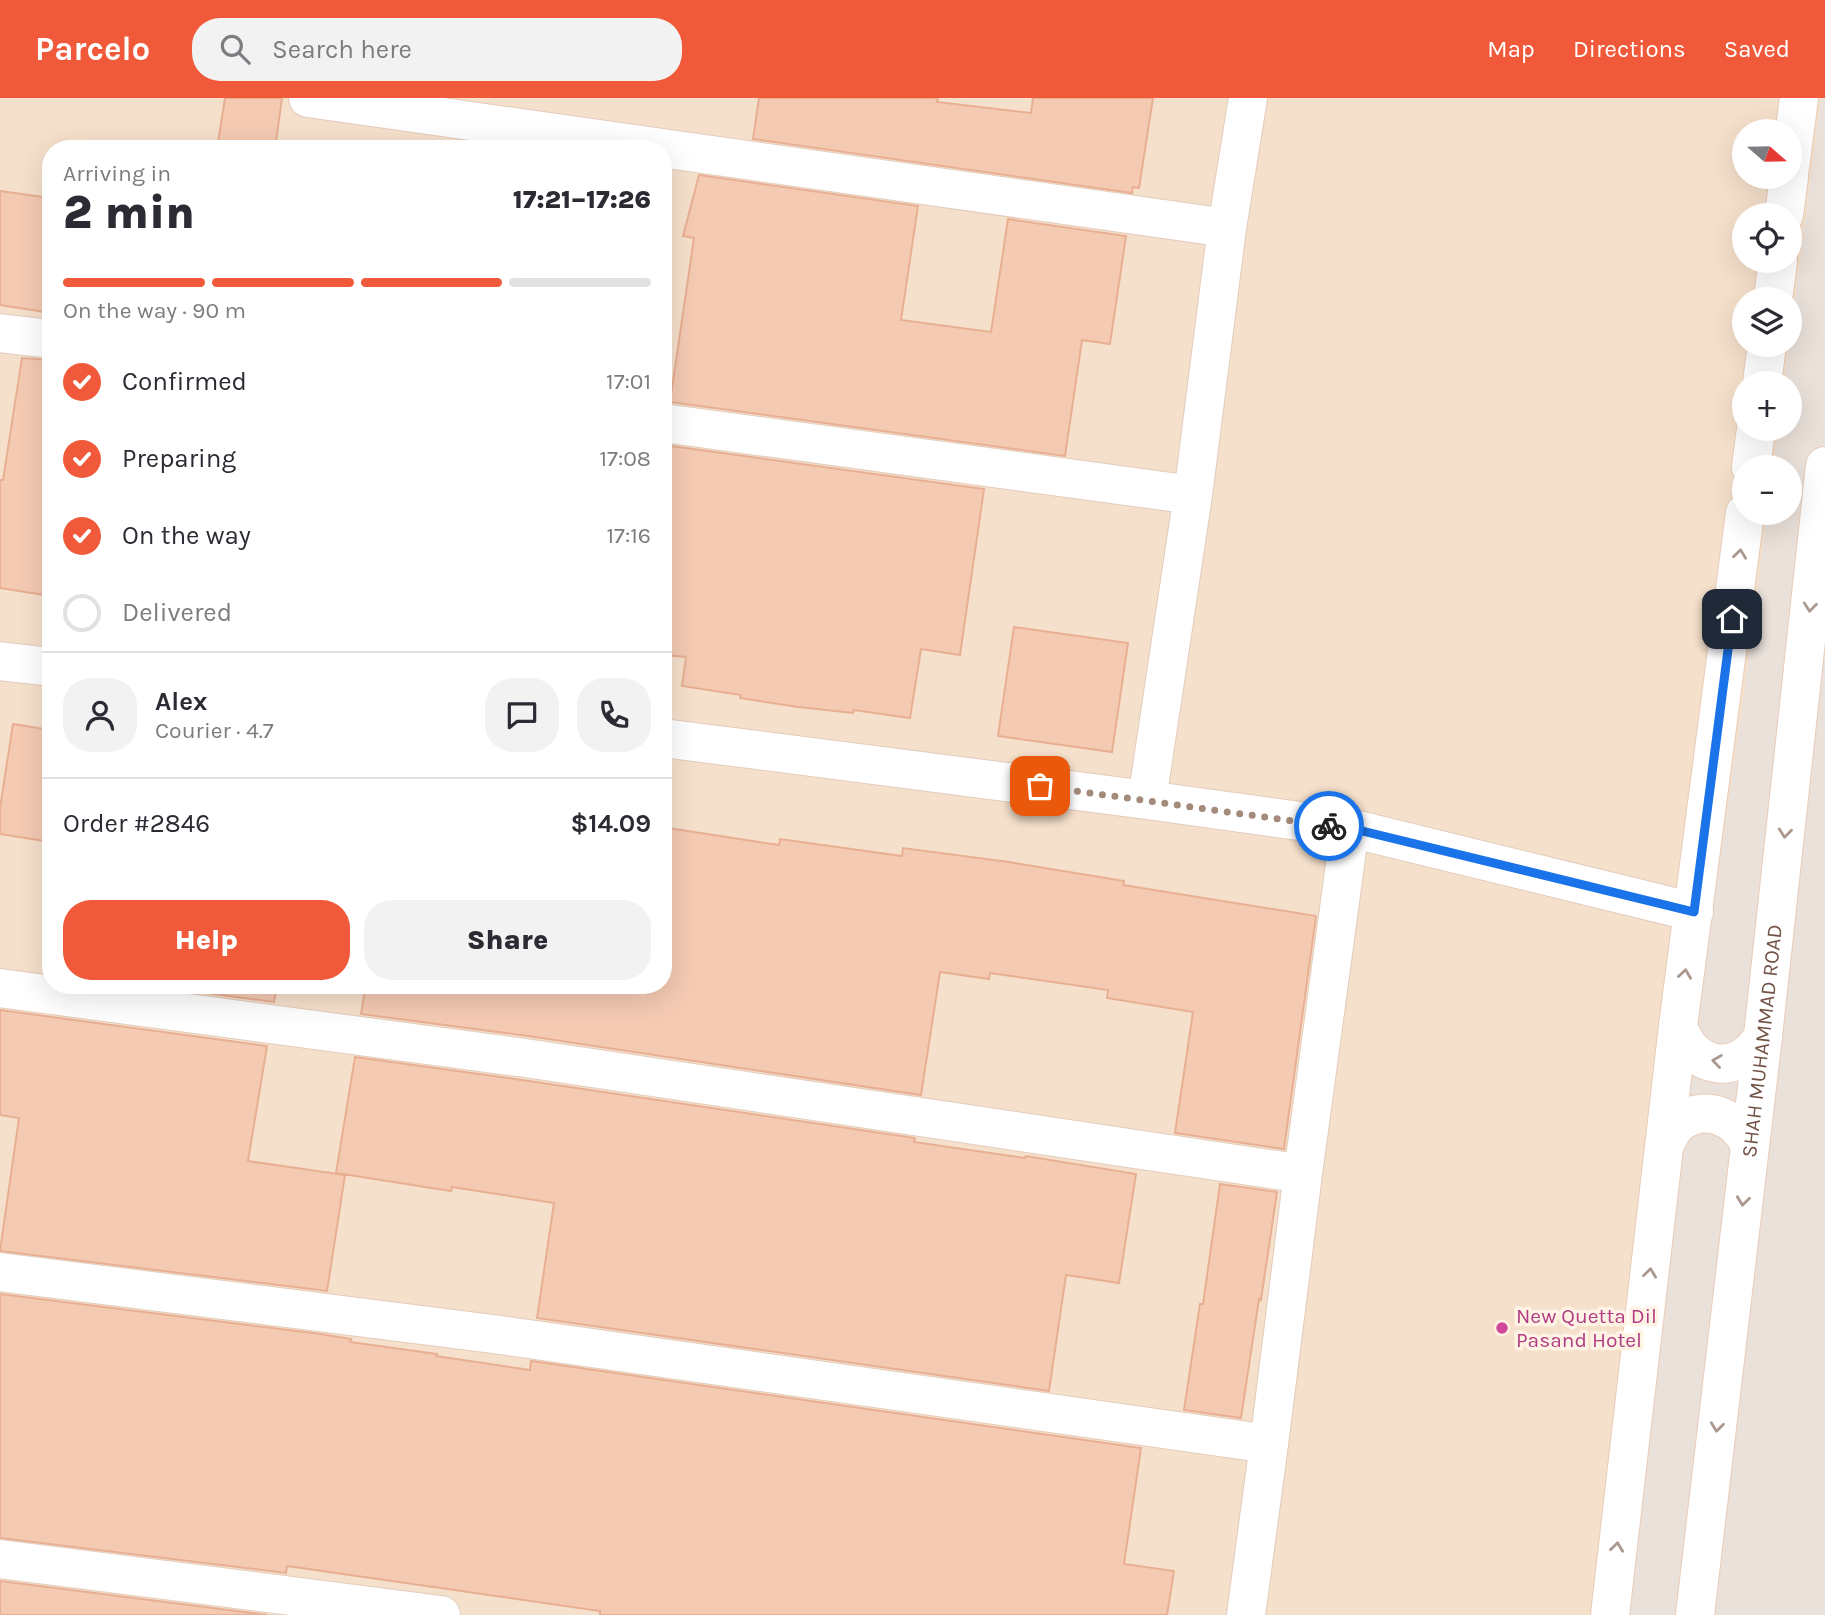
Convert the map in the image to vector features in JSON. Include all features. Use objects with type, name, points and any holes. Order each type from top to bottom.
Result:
[{"type":"street","points":[[308,98],[605,140]]},
{"type":"street","points":[[1147,800],[1193,495],[1227,228],[1248,98]]},
{"type":"street","points":[[1796,119],[1799,98]]},
{"type":"street","points":[[672,149],[1227,228]]},
{"type":"street","points":[[0,332],[42,339]]},
{"type":"street","points":[[672,424],[1193,495]]},
{"type":"street","name":"SHAH MUHAMMAD ROAD","points":[[1695,1615],[1763,1036],[1825,466]]},
{"type":"street","points":[[1609,1615],[1678,1026],[1743,525]]},
{"type":"street","points":[[0,661],[42,666]]},
{"type":"street","points":[[672,739],[1350,828],[1694,912]]},
{"type":"street","points":[[1246,1615],[1350,828]]},
{"type":"street","points":[[0,988],[42,994]]},
{"type":"street","points":[[45,994],[525,1058],[1303,1174]]},
{"type":"street","points":[[1678,1026],[1682,1040],[1691,1051],[1702,1059],[1717,1063],[1731,1063],[1744,1058],[1755,1049],[1763,1036]]},
{"type":"street","points":[[1665,1144],[1671,1132],[1681,1122],[1692,1115],[1706,1113],[1721,1115],[1732,1121],[1743,1131],[1749,1143]]},
{"type":"street","points":[[0,1272],[493,1334],[1269,1444]]},
{"type":"street","points":[[0,1559],[441,1615]]},
{"type":"shaded area","points":[[0,98],[1825,98],[1802,340],[1802,287],[1732,287],[1732,357],[1800,357],[1799,371],[1732,371],[1732,441],[1792,441],[1791,455],[1732,455],[1732,525],[1782,525],[1629,1615],[0,1615]]},
{"type":"shaded area","points":[[1821,98],[1825,98],[1825,1615],[1612,1615],[1744,693],[1765,525],[1802,525],[1802,455],[1775,455],[1776,441],[1802,441],[1802,371],[1786,371],[1787,357],[1802,357],[1802,287],[1796,287],[1798,273],[1802,273],[1802,244]]},
{"type":"building","points":[[225,98],[282,98],[276,140],[218,140]]},
{"type":"building","points":[[759,98],[938,98],[937,102],[1031,113],[1033,98],[1153,98],[1139,188],[1133,187],[1132,193],[753,139]]},
{"type":"building","points":[[699,175],[918,206],[901,320],[991,332],[1008,219],[1126,236],[1110,344],[1082,340],[1065,456],[672,402],[694,238],[683,236]]},
{"type":"building","points":[[0,191],[42,197],[42,312],[0,305]]},
{"type":"building","points":[[22,358],[42,359],[42,595],[0,588],[0,480],[3,480]]},
{"type":"building","points":[[672,446],[984,489],[960,655],[921,649],[910,718],[854,710],[853,713],[798,707],[682,686],[686,657],[672,656]]},
{"type":"building","points":[[1014,627],[1128,643],[1112,752],[998,736]]},
{"type":"building","points":[[13,724],[42,729],[42,841],[0,834],[0,808]]},
{"type":"building","points":[[672,829],[779,845],[780,839],[902,856],[903,848],[1009,862],[1124,881],[1123,885],[1316,916],[1284,1149],[1175,1133],[1193,1012],[1107,998],[1108,990],[990,973],[989,979],[940,972],[921,1095],[528,1036],[361,1014],[364,994],[672,994]]},
{"type":"building","points":[[213,994],[275,994],[274,1002]]},
{"type":"building","points":[[0,1010],[267,1046],[248,1161],[345,1175],[327,1291],[0,1251],[19,1118],[0,1115]]},
{"type":"building","points":[[355,1057],[915,1138],[914,1142],[1025,1158],[1026,1156],[1136,1174],[1119,1283],[1066,1275],[1049,1391],[537,1318],[554,1203],[452,1187],[451,1191],[336,1173]]},
{"type":"building","points":[[1220,1184],[1277,1192],[1241,1418],[1184,1410]]},
{"type":"building","points":[[0,1294],[321,1334],[351,1339],[350,1342],[530,1370],[531,1361],[1141,1448],[1124,1564],[1174,1571],[1167,1615],[600,1615],[600,1611],[287,1566],[286,1573],[0,1538]]},
{"type":"building","points":[[0,1581],[267,1615],[0,1615]]},
{"type":"way so far","points":[[1040,786],[1329,826]]},
{"type":"place","name":"New Quetta Dil Pasand Hotel","points":[[1502,1328]]},
{"type":"route","points":[[1329,826],[1350,828],[1694,912],[1732,619]]}]
